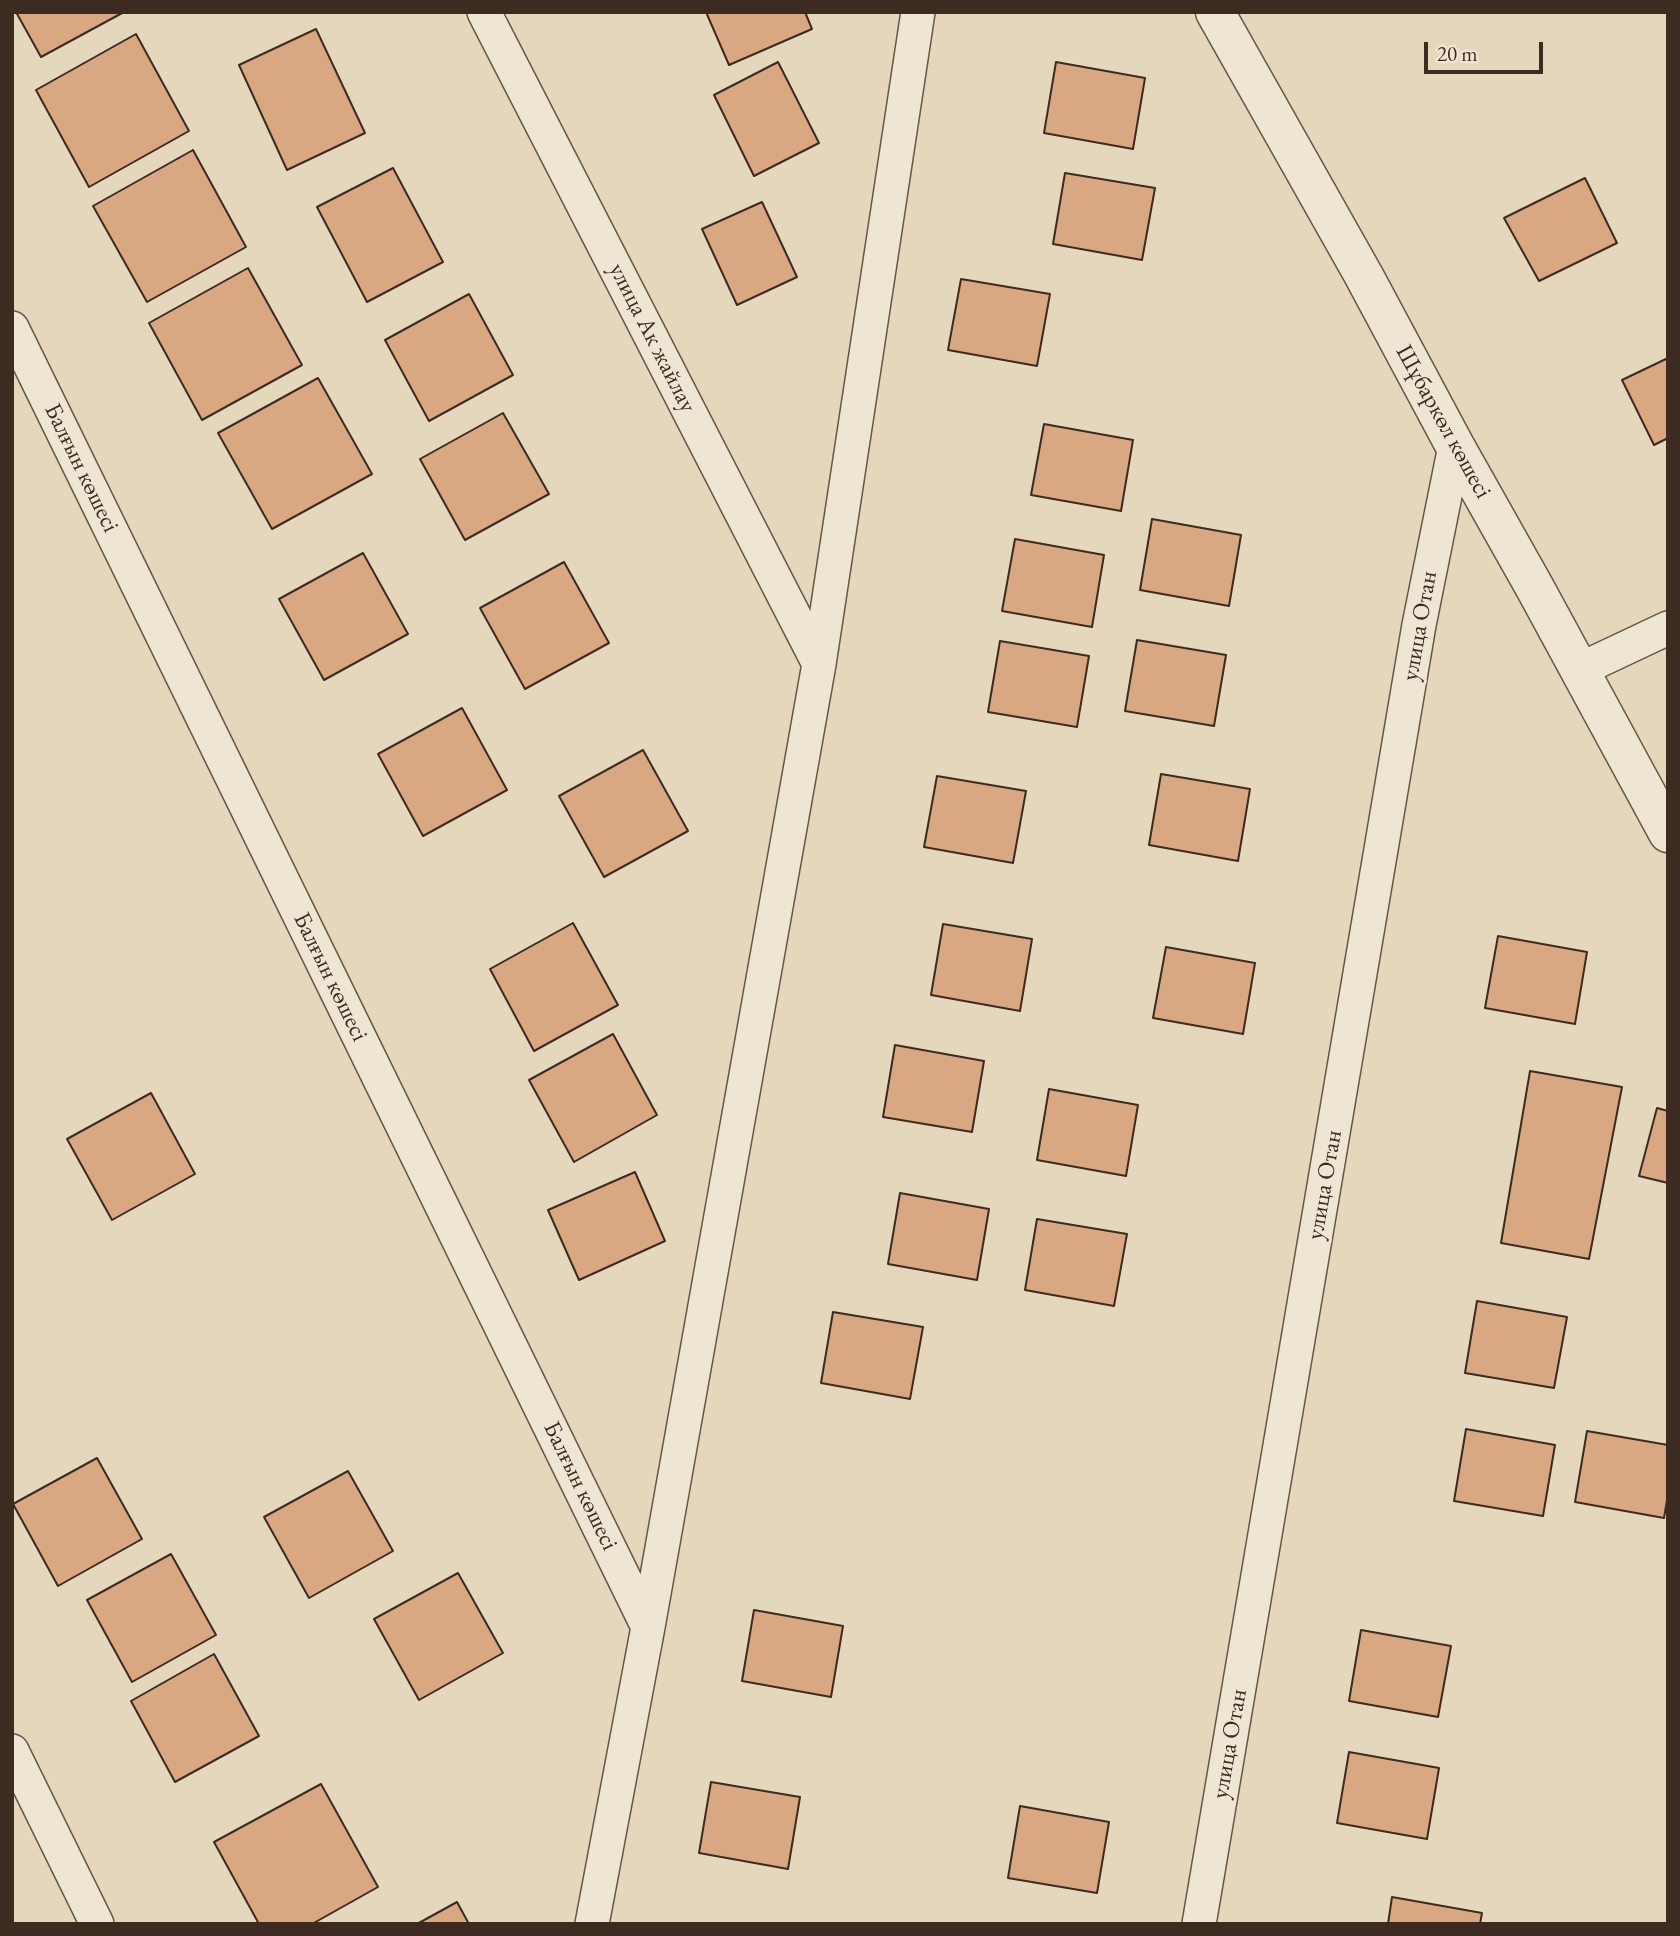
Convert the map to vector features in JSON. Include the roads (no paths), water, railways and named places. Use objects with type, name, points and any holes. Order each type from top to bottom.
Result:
[{"type":"street","name":"улица Ак жайлау","points":[[484,12],[819,664]]},
{"type":"street","points":[[592,1924],[648,1627],[819,664],[918,12]]},
{"type":"street","name":"Шұбаркөл көшесі","points":[[1215,12],[1364,276],[1668,833]]},
{"type":"street","name":"Балғын көшесі","points":[[12,328],[648,1627]]},
{"type":"street","name":"улица Отан","points":[[1199,1924],[1419,625],[1455,446]]},
{"type":"street","points":[[1579,670],[1668,628]]},
{"type":"street","points":[[12,1751],[97,1924]]}]
